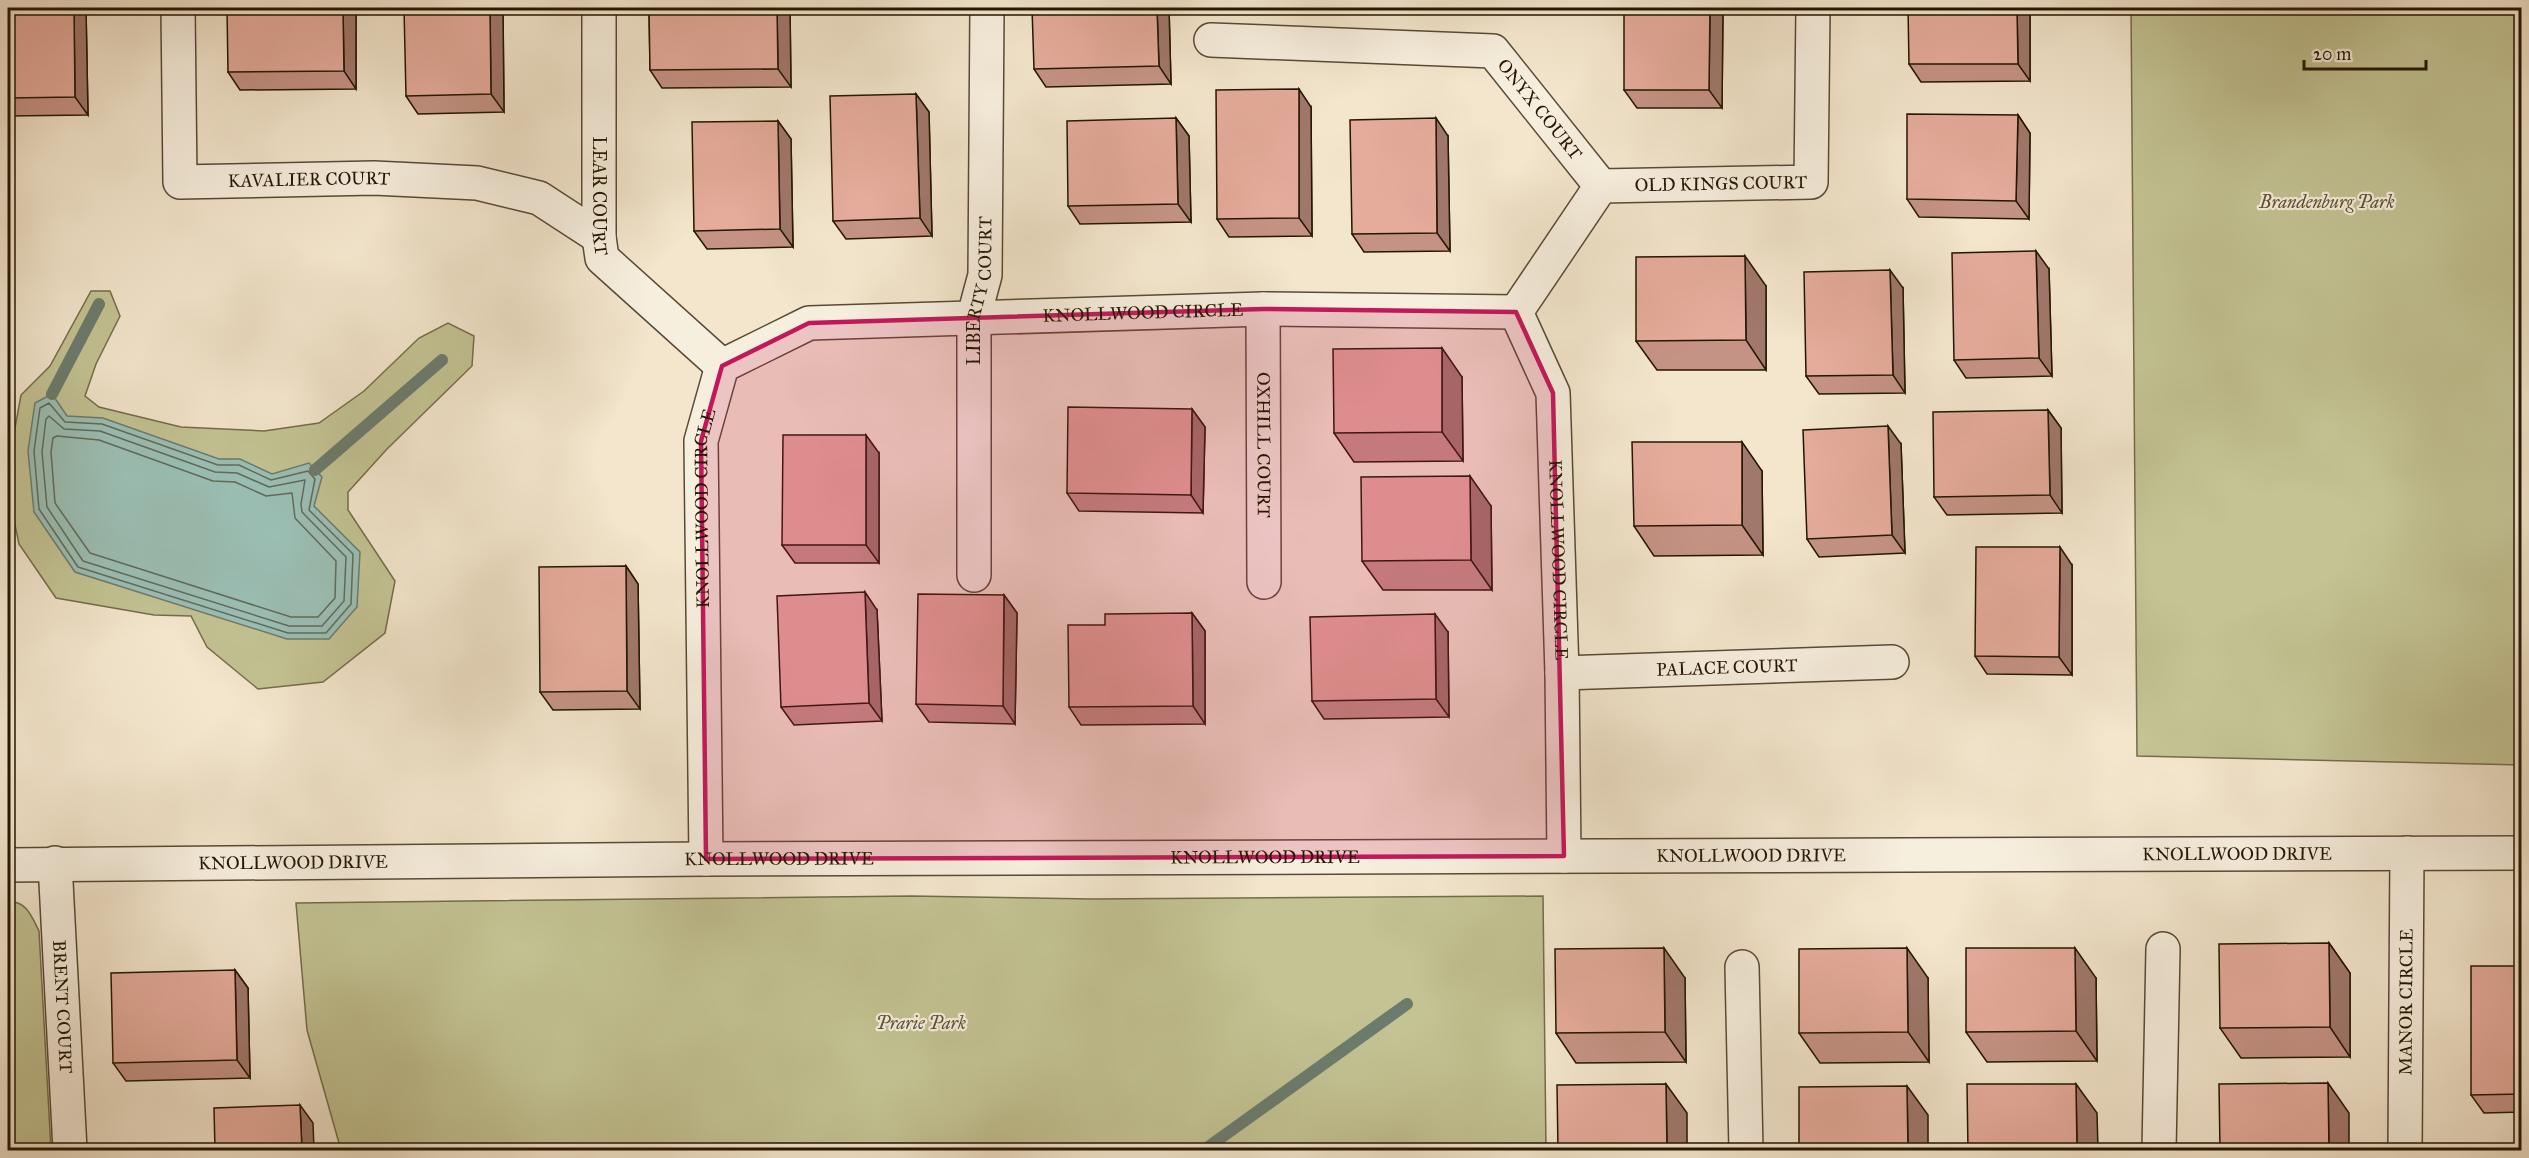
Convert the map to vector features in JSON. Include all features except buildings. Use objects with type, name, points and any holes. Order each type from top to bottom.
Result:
[{"type":"street","name":"KAVALIER COURT","points":[[178,8],[180,182],[374,178],[477,183],[539,198],[599,237]]},
{"type":"street","name":"LEAR COURT","points":[[599,8],[599,237],[602,258],[722,366]]},
{"type":"street","name":"LIBERTY COURT","points":[[974,575],[974,316],[985,275],[987,8]]},
{"type":"street","name":"OLD KINGS COURT","points":[[1601,186],[1811,182],[1813,8]]},
{"type":"street","name":"ONYX COURT","points":[[1211,40],[1493,51],[1601,186]]},
{"type":"street","points":[[1516,312],[1601,186]]},
{"type":"street","name":"KNOLLWOOD CIRCLE","points":[[706,859],[701,441],[722,366],[809,323],[974,316],[1263,309],[1516,312],[1553,393],[1562,673],[1564,856]]},
{"type":"street","name":"OXHILL COURT","points":[[1263,309],[1264,582]]},
{"type":"street","name":"PALACE COURT","points":[[1562,673],[1892,662]]},
{"type":"street","name":"KNOLLWOOD DRIVE","points":[[8,865],[706,859],[2522,853]]},
{"type":"street","name":"MANOR CIRCLE","points":[[2405,1150],[2407,854]]},
{"type":"street","name":"BRENT COURT","points":[[55,863],[70,1150]]},
{"type":"street","points":[[2159,1150],[2163,949]]},
{"type":"street","points":[[1742,967],[1746,1150]]},
{"type":"highlighted area","points":[[1263,309],[1516,312],[1553,393],[1564,856],[706,859],[701,441],[722,366],[809,323]]},
{"type":"green space","name":"Brandenburg Park","points":[[2131,8],[2521,8],[2521,765],[2137,756]]},
{"type":"green space","points":[[91,291],[110,291],[120,316],[96,364],[85,396],[99,407],[181,427],[264,431],[319,423],[364,391],[419,338],[448,323],[474,336],[472,366],[387,449],[348,492],[348,510],[395,581],[385,633],[323,682],[258,689],[207,647],[191,616],[154,615],[56,598],[19,544],[8,492],[8,466],[21,395],[50,366]]},
{"type":"green space","name":"Prarie Park","points":[[911,896],[1093,899],[1543,896],[1546,1150],[341,1150],[307,1030],[296,903]]},
{"type":"green space","points":[[8,902],[24,907],[39,931],[51,1150],[8,1150]]},
{"type":"water","points":[[52,394],[67,416],[103,418],[219,459],[240,459],[272,474],[309,463],[322,477],[314,506],[360,552],[357,607],[329,639],[287,639],[75,572],[34,512],[28,451],[35,403]]},
{"type":"waterway","points":[[52,394],[99,304]]},
{"type":"waterway","points":[[315,470],[442,360]]},
{"type":"waterway","points":[[1204,1150],[1407,1004]]}]
